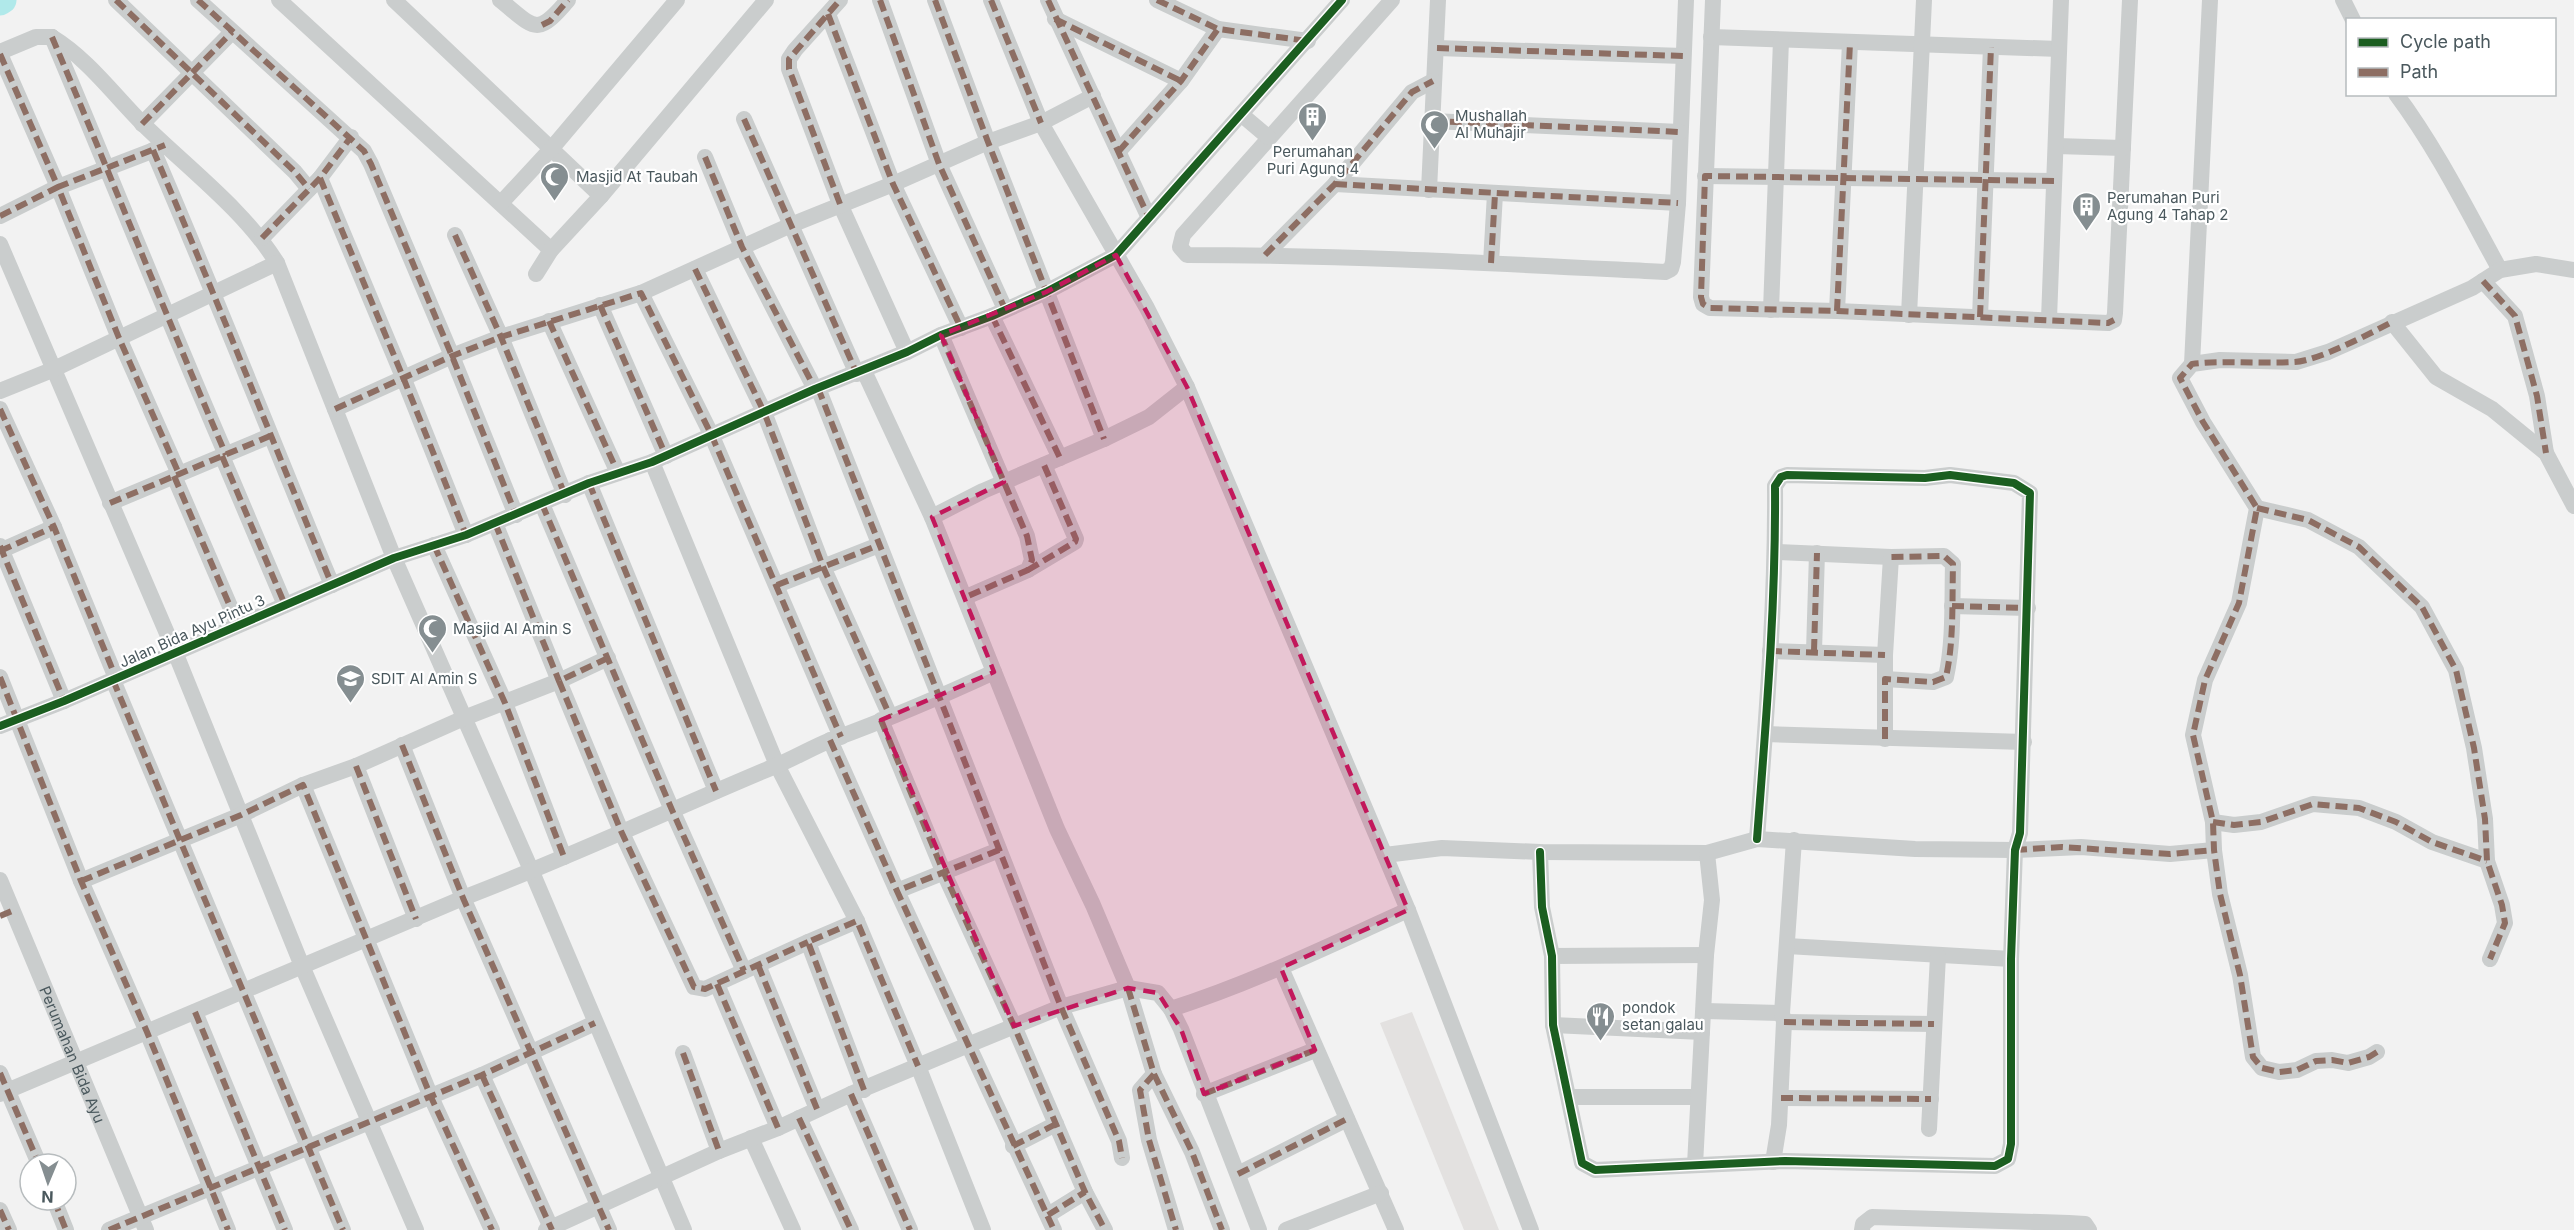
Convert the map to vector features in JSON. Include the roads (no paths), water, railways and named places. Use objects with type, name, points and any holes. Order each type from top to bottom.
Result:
[{"type":"street","points":[[116,0],[295,172],[314,183],[404,377],[466,535]]},
{"type":"street","points":[[198,0],[364,151],[452,356],[516,515]]},
{"type":"street","points":[[279,0],[551,250]]},
{"type":"street","points":[[394,0],[601,196]]},
{"type":"street","points":[[500,0],[529,23],[542,25],[550,21],[568,0]]},
{"type":"street","points":[[501,203],[552,148],[677,0]]},
{"type":"street","points":[[536,274],[551,250],[601,196],[766,0]]},
{"type":"street","points":[[840,0],[795,50],[789,59],[789,69],[840,204],[907,352]]},
{"type":"street","points":[[880,0],[939,164],[998,313],[1060,458]]},
{"type":"street","points":[[935,0],[1104,440]]},
{"type":"street","points":[[991,0],[1041,123],[1147,308],[1187,387],[1408,910],[1531,1230]]},
{"type":"street","points":[[1048,0],[1149,218]]},
{"type":"street","points":[[1157,0],[1218,29],[1308,41]]},
{"type":"street","points":[[1116,255],[1342,0]]},
{"type":"street","points":[[1392,0],[1183,235],[1180,247],[1187,255],[1265,255],[1491,263],[1665,272],[1671,269],[1678,203],[1686,0]]},
{"type":"street","points":[[1429,190],[1438,0]]},
{"type":"street","points":[[1713,0],[1701,297],[1703,304],[1710,308],[2108,323],[2114,320],[2130,0]]},
{"type":"street","points":[[1909,315],[1924,0]]},
{"type":"street","points":[[2049,319],[2061,0]]},
{"type":"street","points":[[2210,0],[2192,364],[2180,378],[2202,422],[2257,508],[2239,603],[2205,680],[2193,735],[2213,822],[2220,894],[2240,975],[2253,1057],[2262,1068],[2279,1072],[2297,1070],[2316,1061],[2332,1060],[2348,1063],[2369,1057],[2377,1052]]},
{"type":"street","points":[[2343,0],[2352,18]]},
{"type":"street","points":[[828,14],[893,184],[961,328]]},
{"type":"street","points":[[1055,19],[1181,81]]},
{"type":"street","points":[[1119,151],[1181,81],[1218,29]]},
{"type":"street","points":[[142,124],[232,32]]},
{"type":"street","points":[[238,625],[58,187],[0,53],[36,37],[52,37],[82,59],[142,124],[159,147],[262,238],[277,263],[394,558],[532,872],[684,1230]]},
{"type":"street","points":[[52,37],[285,605]]},
{"type":"street","points":[[1711,37],[2059,49]]},
{"type":"street","points":[[1771,310],[1781,40]]},
{"type":"street","points":[[1837,311],[1850,43]]},
{"type":"street","points":[[1980,317],[1992,47]]},
{"type":"street","points":[[1437,48],[1683,56]]},
{"type":"street","points":[[1265,255],[1335,184],[1412,92],[1433,81]]},
{"type":"street","points":[[335,409],[452,356],[501,337],[641,293],[840,204],[893,184],[988,142],[1041,123],[1093,96]]},
{"type":"street","points":[[2397,96],[2416,121],[2500,270]]},
{"type":"street","points":[[1242,115],[1268,137]]},
{"type":"street","points":[[744,118],[860,372],[932,517],[1058,829],[1128,988],[1154,1074],[1192,1152],[1222,1230]]},
{"type":"street","points":[[1432,121],[1680,132]]},
{"type":"street","points":[[262,238],[314,183],[351,137]]},
{"type":"street","points":[[2056,146],[2123,148]]},
{"type":"street","points":[[0,216],[58,187],[159,147]]},
{"type":"street","points":[[159,147],[270,436],[333,585]]},
{"type":"street","points":[[705,157],[742,247],[816,389],[1061,1007],[1119,1141],[1122,1158]]},
{"type":"street","points":[[1705,176],[1986,179],[2054,182]]},
{"type":"street","points":[[1335,184],[1678,203]]},
{"type":"street","points":[[1491,263],[1495,194]]},
{"type":"street","points":[[455,235],[501,337],[565,495]]},
{"type":"street","points":[[0,244],[52,370],[176,652],[302,966],[416,1230]]},
{"type":"street","name":"Jalan Bida Ayu Pintu 3","points":[[0,726],[64,701],[394,558],[466,535],[589,483],[659,459],[711,434],[907,352],[940,335],[1046,292],[1116,255]]},
{"type":"street","points":[[0,391],[52,370],[277,263]]},
{"type":"street","points":[[2192,364],[2220,360],[2296,362],[2328,352],[2472,288],[2500,270],[2536,264],[2574,270]]},
{"type":"street","points":[[695,268],[764,412],[824,569],[886,718],[943,871],[1014,1026],[1085,1192],[1105,1230]]},
{"type":"street","points":[[2483,281],[2515,316],[2537,396],[2546,453],[2574,506]]},
{"type":"street","points":[[641,293],[711,434],[777,585],[897,891],[1013,1146],[1051,1222],[1085,1192]]},
{"type":"street","points":[[600,306],[777,765],[857,921],[918,1066],[982,1230]]},
{"type":"street","points":[[549,321],[618,473]]},
{"type":"street","points":[[2392,322],[2436,377],[2492,409],[2546,453]]},
{"type":"street","points":[[940,335],[1027,536],[1032,560],[1028,570]]},
{"type":"street","points":[[932,517],[1004,482],[1104,440],[1149,417],[1187,387]]},
{"type":"street","points":[[0,409],[54,527],[179,840],[343,1230]]},
{"type":"street","points":[[110,503],[270,436]]},
{"type":"street","points":[[966,597],[1028,570],[1077,539],[1044,465]]},
{"type":"street","points":[[1540,852],[1542,906],[1552,956],[1552,1025],[1582,1163],[1595,1170],[1773,1162],[1995,1166],[2007,1159],[2011,1144],[2010,959],[2015,850],[2020,833],[2024,742],[2030,493],[2014,483],[1950,475],[1925,478],[1787,475],[1781,477],[1775,486],[1776,552],[1757,839]]},
{"type":"street","points":[[589,483],[716,791]]},
{"type":"street","points":[[542,504],[672,810],[751,968],[817,1109]]},
{"type":"street","points":[[2257,508],[2308,520],[2359,547],[2422,607],[2456,670],[2474,748],[2485,819],[2487,861],[2502,905],[2505,923],[2490,959]]},
{"type":"street","points":[[495,523],[621,831],[694,987],[705,989],[857,921]]},
{"type":"street","points":[[54,527],[0,549],[64,701]]},
{"type":"street","points":[[434,545],[505,703],[564,857]]},
{"type":"street","points":[[777,585],[824,569],[879,545]]},
{"type":"street","points":[[1776,552],[1891,557],[1944,556],[1950,559],[1953,564],[1952,606],[1949,663],[1946,677],[1933,682],[1885,679]]},
{"type":"street","points":[[1814,651],[1817,553]]},
{"type":"street","points":[[1885,739],[1884,655],[1891,557]]},
{"type":"street","points":[[1952,606],[2028,608]]},
{"type":"street","points":[[1770,651],[1884,655]]},
{"type":"street","points":[[81,881],[241,815],[303,785],[356,766],[464,718],[559,681],[608,658]]},
{"type":"street","points":[[4,1093],[463,898],[532,872],[621,831],[938,698],[994,672]]},
{"type":"street","points":[[0,677],[81,881],[147,1032],[228,1230]]},
{"type":"street","points":[[1765,734],[2024,742]]},
{"type":"street","points":[[402,745],[463,898],[600,1205],[609,1230]]},
{"type":"street","points":[[356,766],[416,919]]},
{"type":"street","points":[[303,785],[431,1097],[492,1230]]},
{"type":"street","points":[[2213,822],[2234,825],[2261,822],[2313,804],[2359,808],[2396,822],[2432,842],[2487,861]]},
{"type":"street","points":[[1385,855],[1442,848],[1540,852],[1707,853],[1757,839],[1915,849],[2015,850],[2062,847],[2170,854],[2214,850]]},
{"type":"street","points":[[1773,1162],[1781,1098],[1783,1017],[1794,840]]},
{"type":"street","points":[[897,891],[999,850]]},
{"type":"street","points":[[1695,1165],[1697,1097],[1705,1011],[1706,955],[1712,900],[1707,853]]},
{"type":"street","name":"Perumahan Bida Ayu","points":[[0,880],[6,914],[75,1063],[143,1223]]},
{"type":"street","points":[[1171,1009],[1215,995],[1281,968],[1408,910]]},
{"type":"street","points":[[808,942],[857,1092],[910,1230]]},
{"type":"street","points":[[1787,946],[2010,959]]},
{"type":"street","points":[[1552,956],[1706,955]]},
{"type":"street","points":[[1929,1129],[1938,956]]},
{"type":"street","points":[[1281,968],[1315,1050],[1381,1192],[1396,1230]]},
{"type":"street","points":[[717,984],[778,1128]]},
{"type":"street","points":[[482,1076],[550,1229],[719,1151],[1061,1007],[1128,988],[1158,993],[1171,1009],[1181,1029],[1204,1094],[1259,1230]]},
{"type":"street","points":[[1705,1011],[1934,1024]]},
{"type":"street","points":[[195,1012],[285,1230]]},
{"type":"street","points":[[109,1230],[143,1223],[210,1188],[482,1076],[595,1023]]},
{"type":"street","points":[[1552,1025],[1702,1032]]},
{"type":"street","points":[[1204,1094],[1315,1050]]},
{"type":"street","points":[[683,1053],[719,1151]]},
{"type":"street","points":[[0,1072],[4,1093],[33,1152]]},
{"type":"street","points":[[1154,1074],[1140,1090],[1149,1140],[1176,1230]]},
{"type":"street","points":[[1569,1097],[1697,1097]]},
{"type":"street","points":[[1781,1098],[1931,1099]]},
{"type":"street","points":[[799,1119],[851,1230]]},
{"type":"street","points":[[1238,1174],[1347,1119]]},
{"type":"street","points":[[1013,1146],[1056,1124]]},
{"type":"street","points":[[751,1138],[793,1230]]},
{"type":"street","points":[[1286,1230],[1381,1192]]},
{"type":"street","points":[[0,1210],[9,1230]]},
{"type":"street","points":[[59,1212],[66,1230]]},
{"type":"street","points":[[1863,1227],[1872,1217],[1933,1224],[2006,1226],[2085,1224],[2089,1230]]},
{"type":"place","name":"Perumahan Puri Agung 4","points":[[1313,142]]},
{"type":"place","name":"Mushallah Al Muhajir","points":[[1434,150]]},
{"type":"place","name":"Masjid At Taubah","points":[[555,202]]},
{"type":"place","name":"Perumahan Puri Agung 4 Tahap 2","points":[[2086,232]]},
{"type":"place","name":"Masjid Al Amin S","points":[[432,654]]},
{"type":"place","name":"SDIT Al Amin S","points":[[350,704]]},
{"type":"place","name":"pondok setan galau","points":[[1601,1042]]}]
